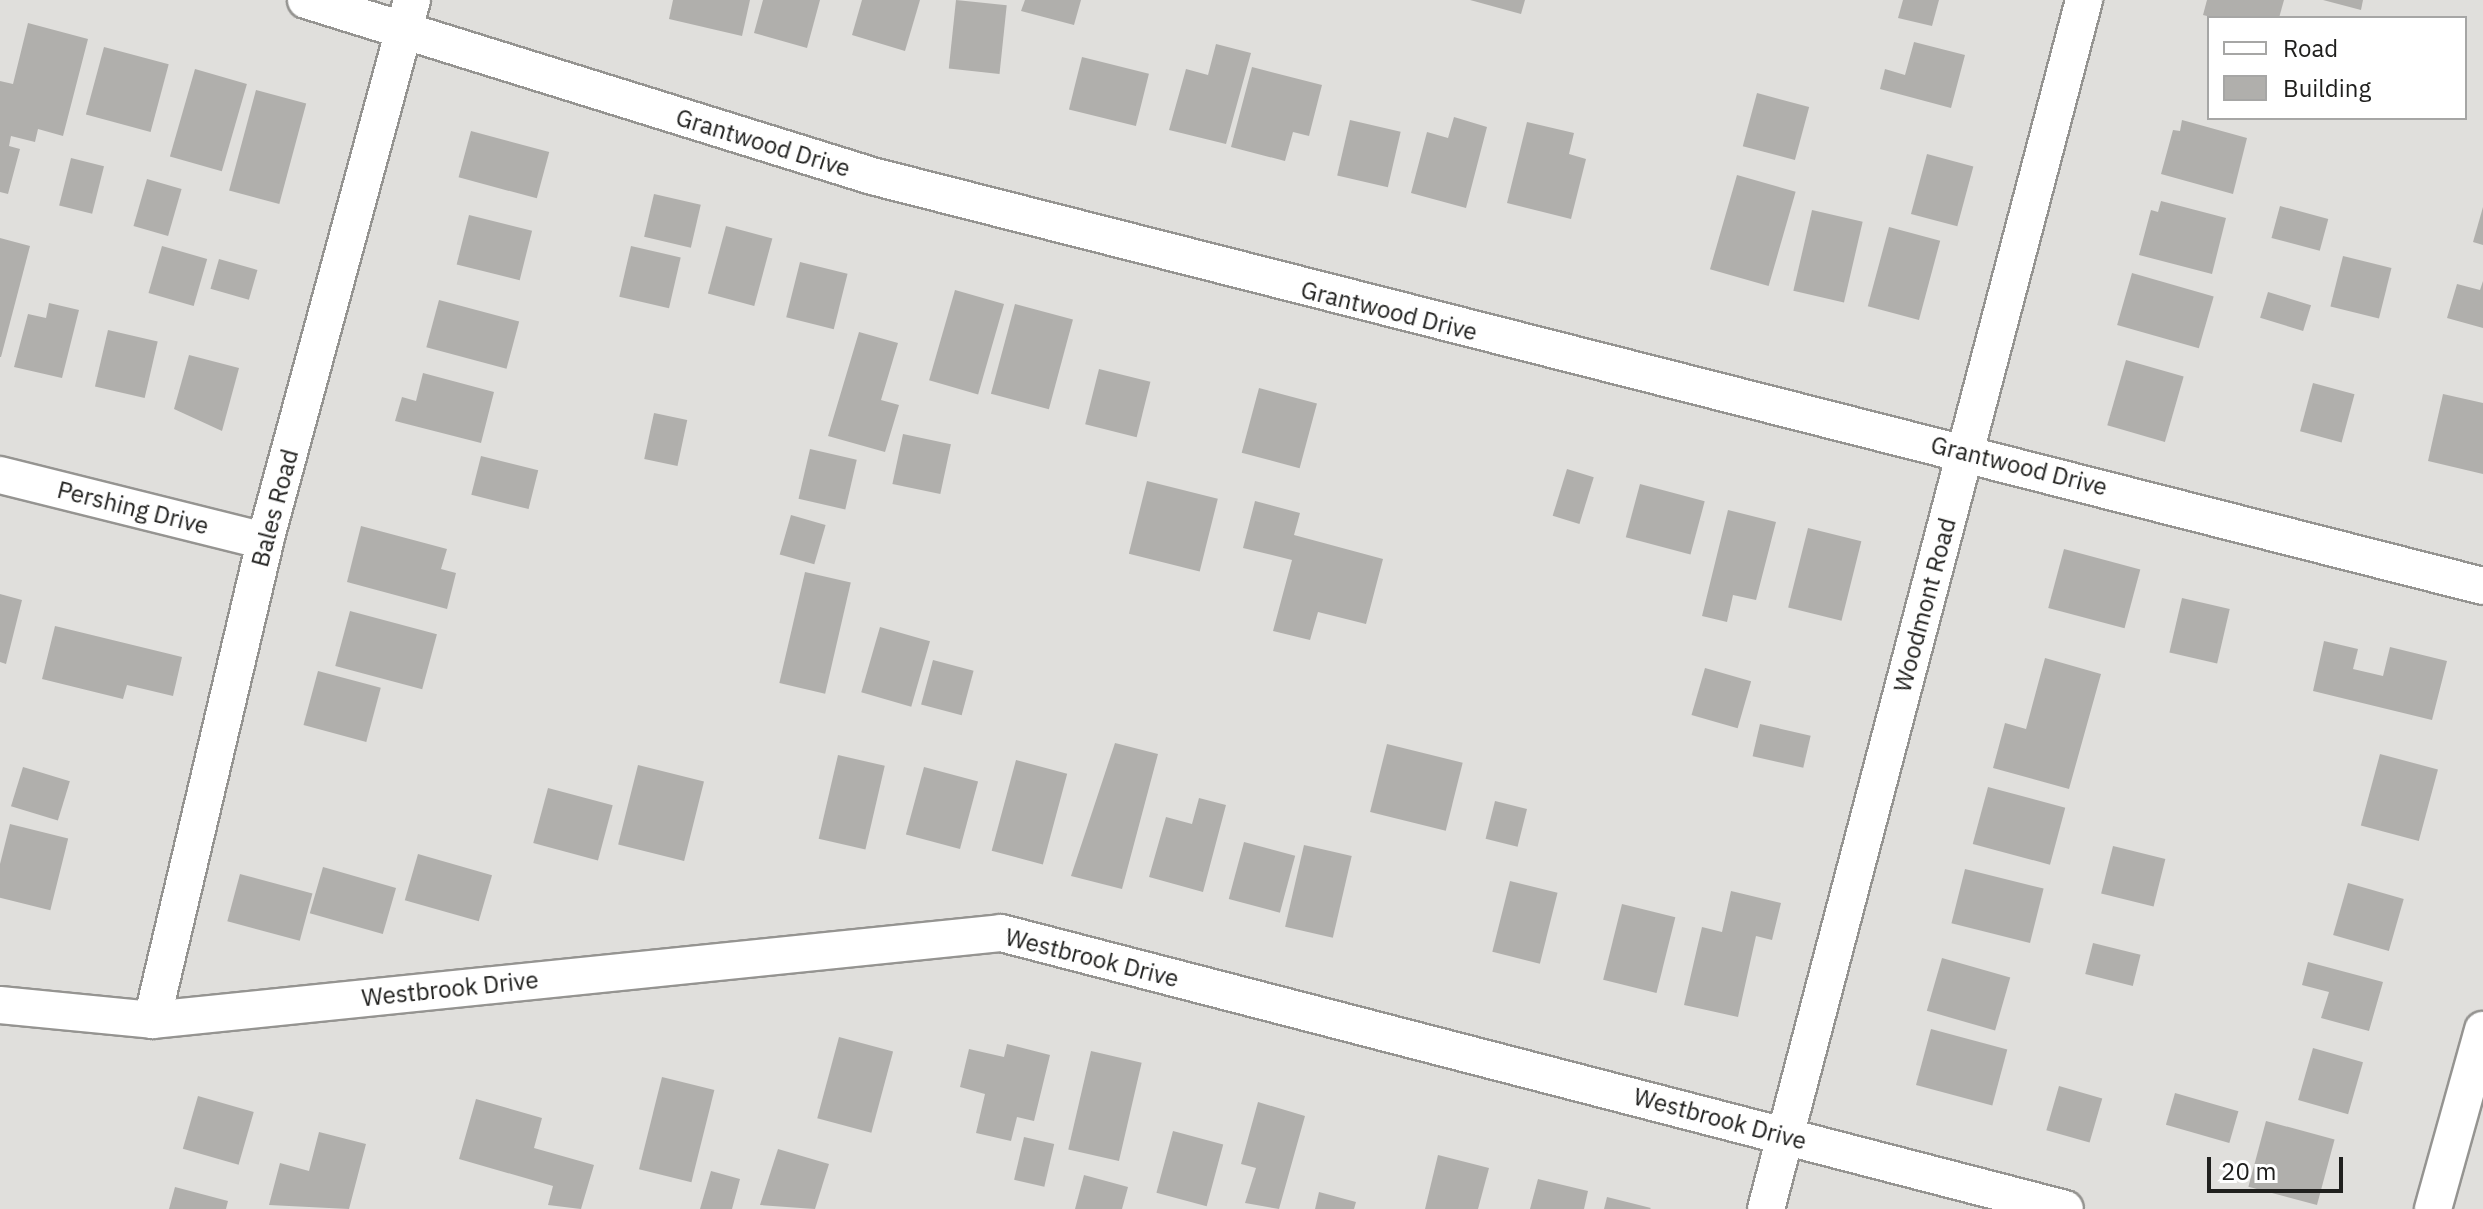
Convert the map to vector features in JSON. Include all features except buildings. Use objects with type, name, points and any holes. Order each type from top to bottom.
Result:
[{"type":"street","name":"Grantwood Drive","points":[[306,0],[408,13],[872,176],[1966,451],[2483,586]]},
{"type":"street","name":"Woodmont Road","points":[[1766,1209],[2084,0]]},
{"type":"street","name":"Bales Road","points":[[152,1020],[265,541],[408,13]]},
{"type":"street","name":"Pershing Drive","points":[[0,475],[265,541]]},
{"type":"street","name":"Westbrook Drive","points":[[0,1005],[152,1020],[1001,933],[2065,1209]]},
{"type":"street","points":[[2433,1209],[2483,1030]]}]
